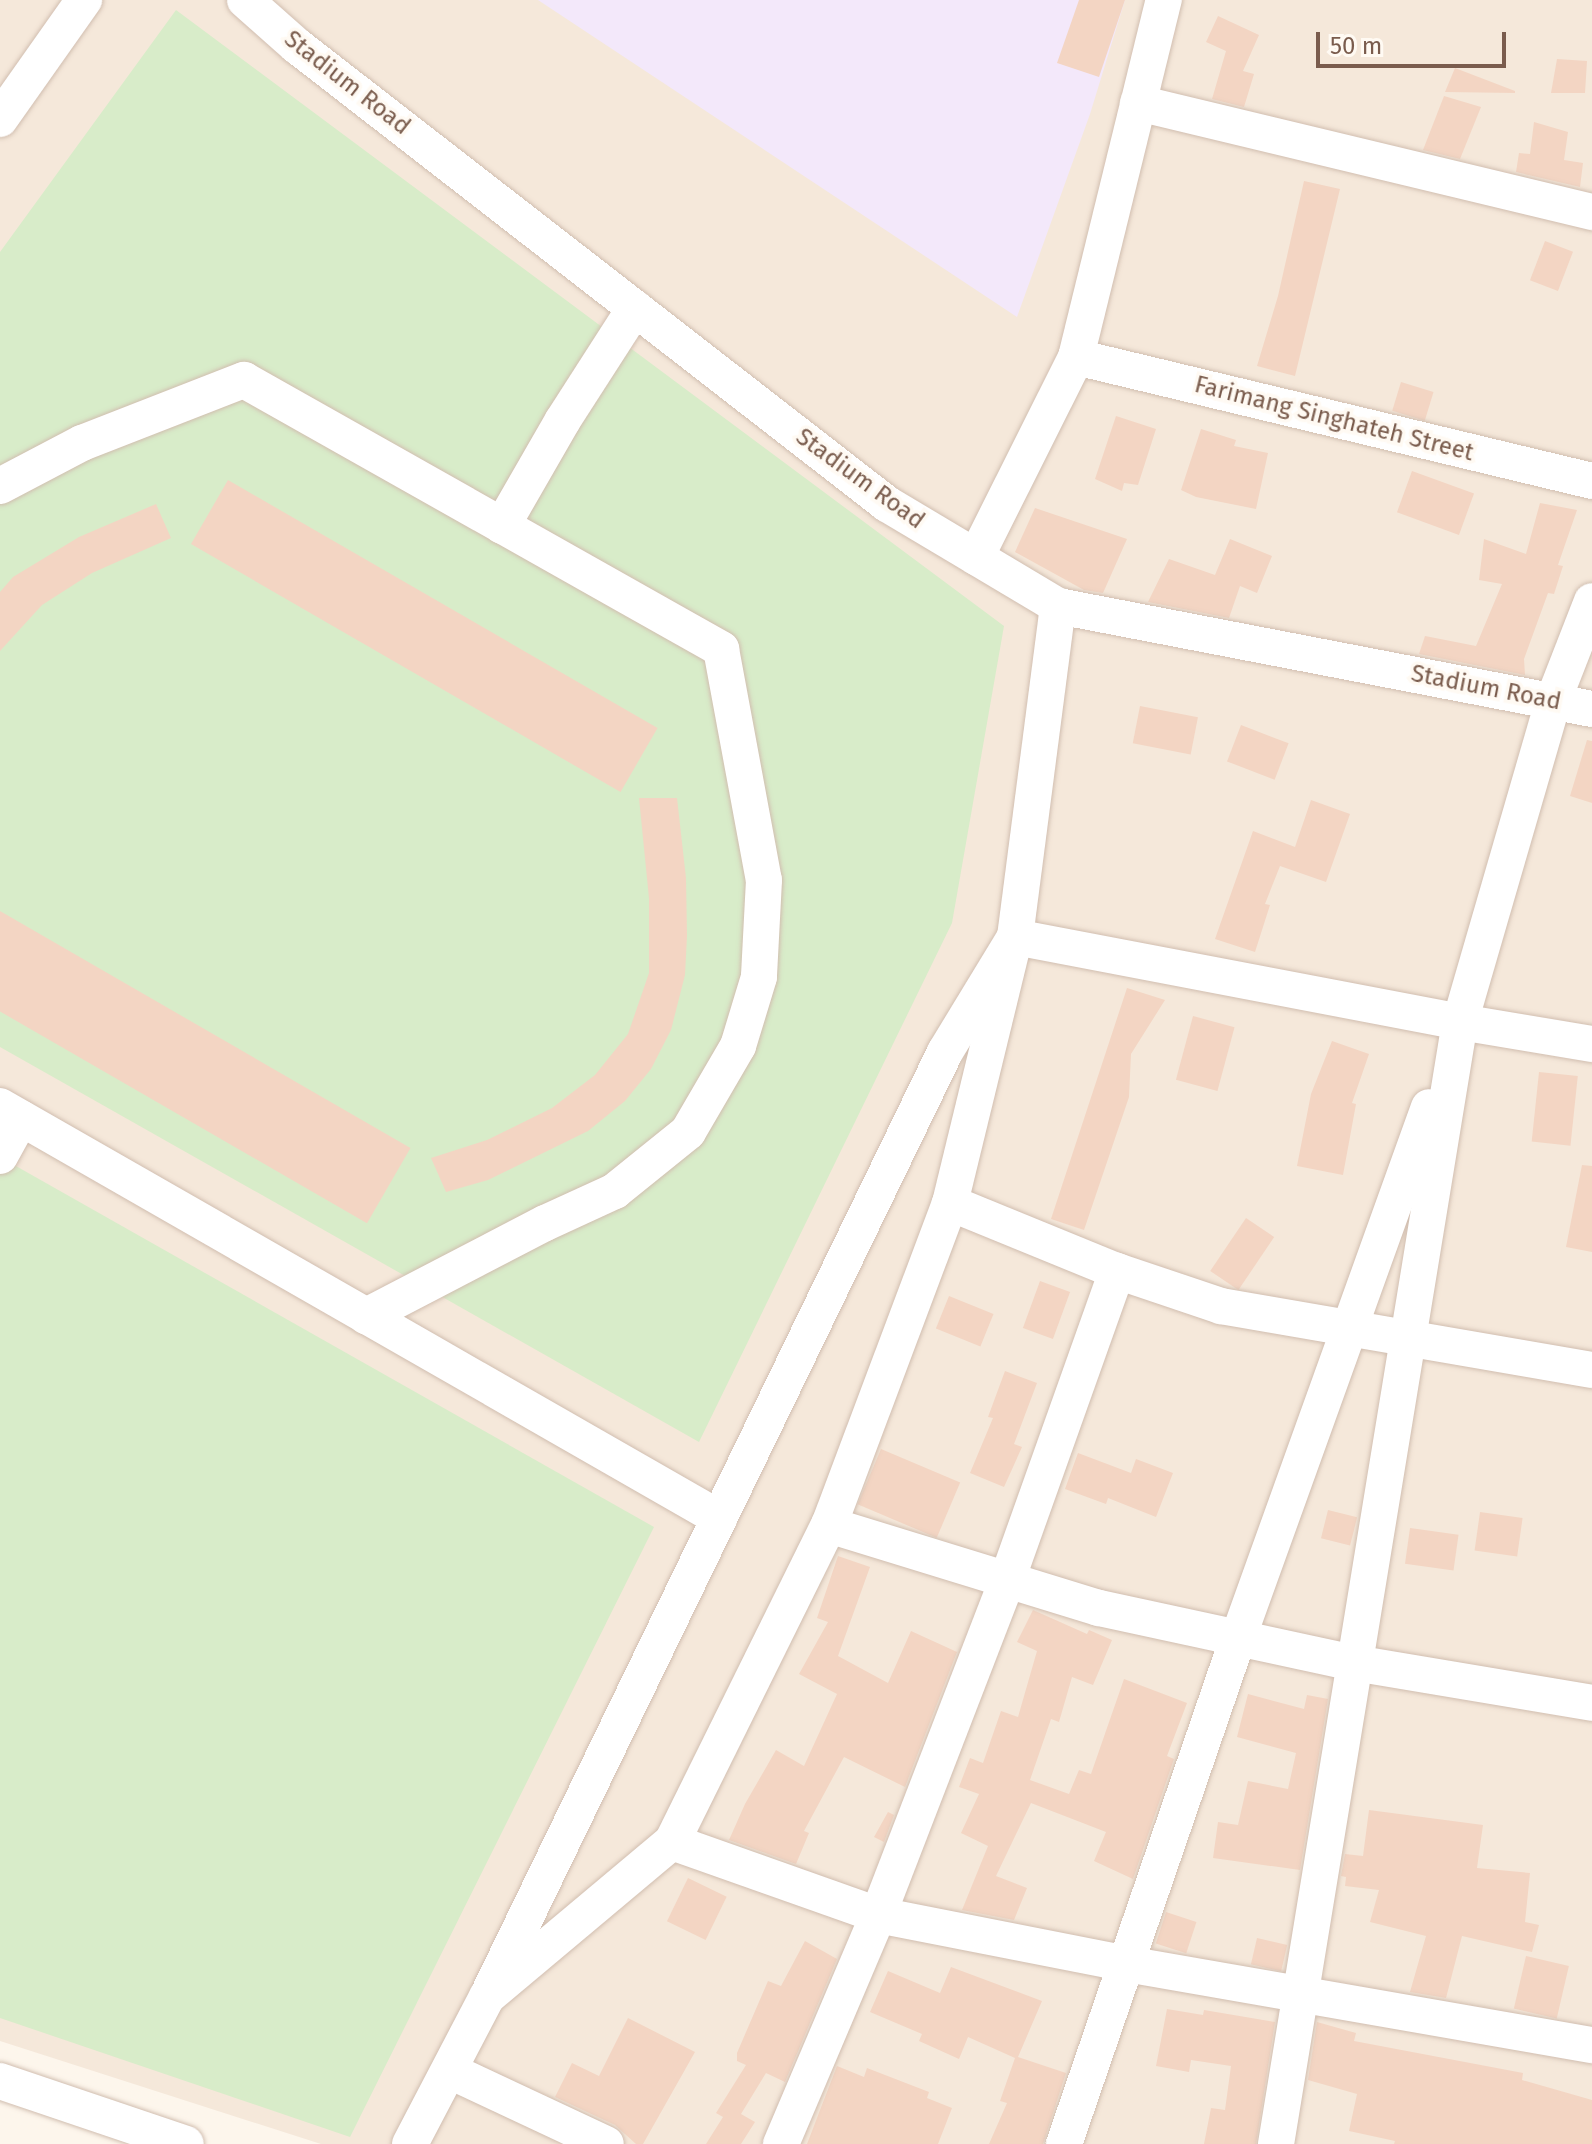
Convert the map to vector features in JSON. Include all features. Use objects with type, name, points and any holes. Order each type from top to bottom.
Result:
[{"type":"street","points":[[0,119],[84,0]]},
{"type":"street","name":"Stadium Road","points":[[245,0],[297,46],[887,504],[1058,606],[1592,709]]},
{"type":"street","points":[[976,557],[1076,357],[1164,0]]},
{"type":"street","points":[[1138,103],[1592,212]]},
{"type":"street","points":[[502,526],[563,420],[635,308]]},
{"type":"street","name":"Farimang Singhateh Street","points":[[1076,357],[1592,481]]},
{"type":"street","points":[[0,486],[82,443],[244,380],[721,649],[764,880],[759,977],[738,1046],[688,1132],[615,1191],[545,1223],[366,1316]]},
{"type":"street","points":[[1064,2144],[1238,1638],[1460,1022],[1553,701],[1592,601]]},
{"type":"street","points":[[487,1997],[672,1842],[829,1525],[950,1203],[1015,937],[1058,606]]},
{"type":"street","points":[[1015,937],[1460,1022],[1592,1044]]},
{"type":"street","points":[[410,2144],[487,1997],[945,1052],[1015,937]]},
{"type":"street","points":[[1276,2144],[1460,1022]]},
{"type":"street","points":[[0,1156],[11,1112],[719,1518]]},
{"type":"street","points":[[950,1203],[1117,1271],[1221,1306],[1592,1370]]},
{"type":"street","points":[[781,2144],[878,1915],[1007,1580],[1117,1271]]},
{"type":"street","points":[[829,1525],[1099,1608],[1354,1663],[1592,1703]]},
{"type":"street","points":[[672,1842],[878,1915],[1127,1964],[1301,1991],[1592,2045]]},
{"type":"street","points":[[450,2071],[606,2144]]},
{"type":"street","points":[[0,2081],[186,2144]]},
{"type":"shaded area","points":[[0,0],[1592,0],[1592,2144],[321,2144],[0,2041]]},
{"type":"shaded area","points":[[538,0],[1125,0],[1090,114],[1017,317]]},
{"type":"green space","points":[[176,10],[1004,626],[952,923],[699,1442],[0,1047],[0,252]]},
{"type":"green space","points":[[0,1157],[654,1527],[350,2137],[0,2018]]},
{"type":"building","points":[[1079,0],[1125,0],[1099,77],[1057,63]]},
{"type":"building","points":[[1218,16],[1259,35],[1243,71],[1254,74],[1244,107],[1212,99],[1226,51],[1206,42]]},
{"type":"building","points":[[1557,59],[1587,61],[1585,93],[1551,93]]},
{"type":"building","points":[[1455,68],[1515,91],[1515,93],[1445,92]]},
{"type":"building","points":[[1444,96],[1481,107],[1460,159],[1423,150]]},
{"type":"building","points":[[1534,122],[1568,132],[1564,160],[1583,163],[1580,187],[1516,172],[1519,153],[1530,154]]},
{"type":"building","points":[[1304,181],[1340,189],[1295,376],[1257,366],[1278,296]]},
{"type":"building","points":[[1545,241],[1573,252],[1558,291],[1530,280]]},
{"type":"building","points":[[1401,382],[1434,392],[1425,421],[1392,411]]},
{"type":"building","points":[[1116,416],[1156,429],[1138,485],[1124,483],[1122,491],[1095,479]]},
{"type":"building","points":[[1201,429],[1236,440],[1234,446],[1268,453],[1256,509],[1196,497],[1181,490]]},
{"type":"building","points":[[1412,471],[1474,494],[1459,535],[1397,512]]},
{"type":"building","points":[[228,480],[658,728],[621,792],[191,544]]},
{"type":"building","points":[[1540,503],[1577,510],[1558,565],[1563,566],[1554,594],[1548,593],[1524,659],[1525,675],[1419,654],[1425,636],[1476,646],[1502,584],[1479,580],[1484,539],[1526,554]]},
{"type":"building","points":[[156,504],[171,538],[92,573],[42,605],[0,651],[0,592],[13,577],[79,537]]},
{"type":"building","points":[[1035,508],[1127,539],[1103,593],[1084,590],[1015,552]]},
{"type":"building","points":[[1230,539],[1272,556],[1257,593],[1240,586],[1229,618],[1148,602],[1169,559],[1215,575]]},
{"type":"building","points":[[1140,706],[1198,717],[1191,755],[1133,743]]},
{"type":"building","points":[[1241,725],[1289,743],[1275,780],[1227,761]]},
{"type":"building","points":[[1587,740],[1592,741],[1592,803],[1570,796]]},
{"type":"building","points":[[639,798],[677,798],[686,878],[687,936],[685,975],[671,1030],[651,1069],[625,1101],[588,1131],[488,1180],[446,1192],[431,1158],[487,1140],[552,1108],[595,1075],[628,1034],[649,973],[649,898]]},
{"type":"building","points":[[1311,800],[1350,814],[1326,882],[1280,866],[1265,904],[1270,905],[1255,952],[1215,939],[1253,831],[1295,847]]},
{"type":"building","points":[[0,911],[410,1148],[367,1223],[0,1011]]},
{"type":"building","points":[[1127,988],[1165,1000],[1131,1054],[1129,1097],[1084,1230],[1051,1219]]},
{"type":"building","points":[[1193,1016],[1235,1027],[1217,1091],[1176,1080]]},
{"type":"building","points":[[1332,1041],[1369,1054],[1352,1103],[1356,1104],[1343,1175],[1297,1166],[1311,1094]]},
{"type":"building","points":[[1539,1072],[1578,1076],[1570,1146],[1532,1142]]},
{"type":"building","points":[[1582,1165],[1592,1166],[1592,1252],[1566,1247]]},
{"type":"building","points":[[1246,1218],[1274,1237],[1238,1290],[1210,1271]]},
{"type":"building","points":[[1040,1281],[1070,1292],[1053,1339],[1023,1328]]},
{"type":"building","points":[[949,1296],[994,1314],[980,1346],[936,1328]]},
{"type":"building","points":[[1005,1371],[1037,1383],[1014,1444],[1022,1447],[1004,1487],[970,1473],[993,1418],[988,1417]]},
{"type":"building","points":[[881,1449],[960,1483],[937,1538],[858,1504]]},
{"type":"building","points":[[1078,1453],[1131,1473],[1136,1459],[1173,1473],[1156,1517],[1108,1498],[1106,1504],[1065,1489]]},
{"type":"building","points":[[1328,1510],[1357,1517],[1350,1545],[1321,1538]]},
{"type":"building","points":[[1480,1512],[1523,1518],[1517,1557],[1475,1551]]},
{"type":"building","points":[[1410,1528],[1459,1535],[1454,1570],[1405,1564]]},
{"type":"building","points":[[838,1556],[870,1567],[838,1656],[888,1683],[911,1631],[957,1652],[905,1787],[844,1757],[804,1831],[809,1833],[796,1864],[729,1840],[745,1804],[776,1750],[804,1766],[837,1694],[799,1674],[828,1622],[817,1618]]},
{"type":"building","points":[[1033,1610],[1087,1634],[1089,1630],[1112,1640],[1093,1685],[1072,1677],[1059,1722],[1051,1719],[1030,1780],[1069,1794],[1079,1770],[1091,1774],[1124,1679],[1187,1703],[1167,1756],[1174,1759],[1133,1879],[1094,1861],[1106,1832],[1031,1803],[996,1876],[1027,1888],[1014,1920],[962,1910],[988,1846],[961,1833],[979,1794],[959,1787],[970,1758],[983,1763],[1001,1711],[1018,1717],[1037,1651],[1017,1642]]},
{"type":"building","points":[[1248,1694],[1304,1709],[1307,1695],[1328,1699],[1300,1870],[1213,1858],[1218,1822],[1238,1825],[1248,1781],[1288,1789],[1296,1753],[1237,1737]]},
{"type":"building","points":[[1369,1810],[1483,1825],[1477,1868],[1530,1873],[1525,1922],[1539,1925],[1532,1952],[1462,1936],[1446,1998],[1410,1992],[1426,1936],[1370,1922],[1379,1890],[1345,1886],[1346,1877],[1341,1876],[1345,1854],[1363,1856]]},
{"type":"building","points":[[888,1812],[894,1815],[884,1842],[874,1837]]},
{"type":"building","points":[[688,1878],[727,1897],[706,1940],[667,1921]]},
{"type":"building","points":[[1166,1912],[1196,1922],[1186,1953],[1156,1943]]},
{"type":"building","points":[[1257,1938],[1287,1945],[1281,1971],[1251,1964]]},
{"type":"building","points":[[805,1941],[837,1959],[785,2082],[766,2073],[741,2114],[755,2122],[741,2144],[706,2144],[723,2117],[716,2113],[746,2065],[737,2061],[737,2053],[768,1981],[781,1986]]},
{"type":"building","points":[[1526,1956],[1569,1966],[1557,2019],[1514,2009]]},
{"type":"building","points":[[951,1967],[1042,2001],[1018,2057],[1066,2073],[1043,2144],[989,2144],[1007,2103],[1000,2101],[1015,2058],[968,2037],[959,2059],[919,2041],[922,2034],[870,2012],[888,1971],[940,1993]]},
{"type":"building","points":[[1167,2009],[1203,2015],[1204,2010],[1275,2022],[1256,2144],[1204,2144],[1211,2108],[1225,2110],[1231,2066],[1191,2060],[1189,2072],[1156,2066]]},
{"type":"building","points":[[628,2018],[695,2052],[643,2144],[636,2144],[615,2125],[555,2097],[572,2063],[599,2076]]},
{"type":"building","points":[[1317,2022],[1356,2033],[1354,2041],[1523,2073],[1522,2080],[1592,2100],[1592,2144],[1394,2144],[1395,2141],[1349,2131],[1357,2094],[1308,2080]]},
{"type":"building","points":[[837,2066],[864,2077],[867,2068],[929,2092],[927,2098],[952,2108],[938,2144],[807,2144]]}]
